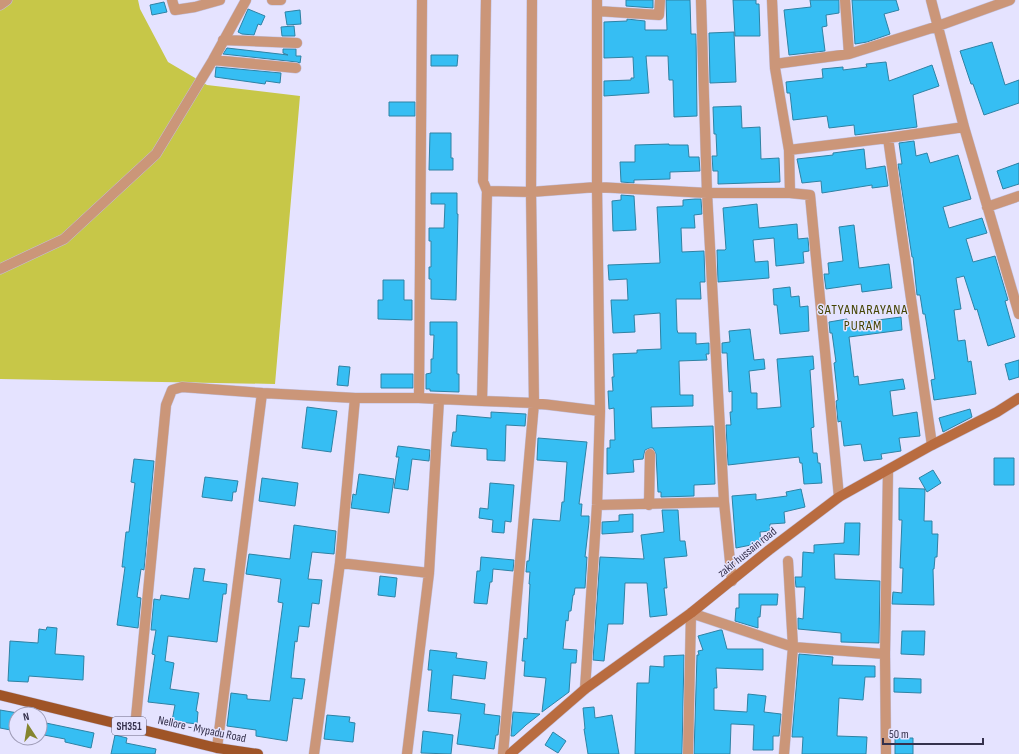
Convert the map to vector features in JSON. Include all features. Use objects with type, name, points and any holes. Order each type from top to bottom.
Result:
[{"type":"main road","name":"Nellore - Mypadu Road","points":[[0,696],[217,748],[258,754]]},
{"type":"street","points":[[0,5],[7,0]]},
{"type":"street","points":[[172,0],[175,10],[194,3],[220,0]]},
{"type":"street","points":[[0,269],[64,239],[156,154],[246,0]]},
{"type":"street","points":[[272,0],[280,0]]},
{"type":"street","points":[[420,398],[422,0]]},
{"type":"street","points":[[482,401],[487,191],[482,181],[486,0]]},
{"type":"street","points":[[503,754],[534,403],[531,192],[532,0]]},
{"type":"street","points":[[585,689],[597,505],[600,411],[597,187],[597,0]]},
{"type":"street","points":[[597,11],[659,15],[660,0]]},
{"type":"street","points":[[701,0],[707,192],[724,502],[732,581]]},
{"type":"street","points":[[772,0],[775,64],[789,150],[790,193]]},
{"type":"street","points":[[845,0],[849,54]]},
{"type":"street","points":[[931,0],[964,128],[1019,314]]},
{"type":"street","points":[[775,64],[849,54],[938,26],[1010,0]]},
{"type":"street","points":[[223,40],[297,43]]},
{"type":"street","points":[[212,60],[296,68]]},
{"type":"street","points":[[789,150],[964,128]]},
{"type":"street","points":[[888,138],[932,445]]},
{"type":"street","points":[[487,191],[531,192],[597,187],[707,192],[790,193],[810,195],[839,497]]},
{"type":"street","points":[[987,207],[1019,196]]},
{"type":"street","points":[[135,728],[166,405],[172,390],[182,387],[355,398],[420,398],[534,403],[600,411]]},
{"type":"street","points":[[217,748],[262,393]]},
{"type":"street","points":[[314,754],[340,563],[355,398]]},
{"type":"street","name":"zakir hussain road","points":[[510,754],[585,689],[691,613],[769,550],[839,497],[888,471],[932,445],[997,412],[1019,398]]},
{"type":"street","points":[[407,754],[430,572],[439,399]]},
{"type":"street","points":[[648,504],[650,454]]},
{"type":"street","points":[[886,754],[885,654],[888,471]]},
{"type":"street","points":[[597,505],[724,502]]},
{"type":"street","points":[[784,754],[793,647],[788,561]]},
{"type":"street","points":[[340,563],[430,572]]},
{"type":"street","points":[[688,754],[691,613],[793,647],[885,654]]},
{"type":"shaded area","points":[[4,0],[138,0],[140,9],[168,62],[207,85],[300,96],[275,384],[0,379],[0,3]]},
{"type":"building","points":[[626,0],[653,0],[653,8],[626,6]]},
{"type":"building","points":[[666,0],[690,0],[691,34],[696,34],[697,116],[674,117],[673,80],[669,80],[668,56],[646,56],[649,93],[604,96],[604,81],[631,80],[631,78],[634,78],[633,57],[604,58],[604,22],[627,21],[627,19],[645,21],[645,30],[667,30]]},
{"type":"building","points":[[733,0],[756,0],[756,4],[759,4],[760,36],[735,36]]},
{"type":"building","points":[[810,0],[839,0],[839,13],[826,15],[827,26],[822,27],[825,51],[789,55],[784,10],[811,7]]},
{"type":"building","points":[[852,0],[896,0],[899,10],[884,14],[890,34],[867,42],[855,44]]},
{"type":"building","points":[[164,2],[167,12],[152,15],[150,5]]},
{"type":"building","points":[[248,9],[265,16],[261,25],[258,24],[254,35],[242,34],[238,32]]},
{"type":"building","points":[[300,10],[301,24],[287,25],[285,12]]},
{"type":"building","points":[[294,26],[295,36],[282,36],[281,27]]},
{"type":"building","points":[[734,32],[736,82],[710,83],[709,33]]},
{"type":"building","points":[[992,42],[1005,85],[1019,80],[1019,103],[984,115],[973,84],[971,84],[960,51]]},
{"type":"building","points":[[227,48],[288,55],[283,53],[283,49],[296,49],[296,56],[301,56],[300,63],[223,54]]},
{"type":"building","points":[[431,55],[458,55],[457,66],[431,66]]},
{"type":"building","points":[[886,62],[889,81],[932,65],[939,86],[913,95],[917,127],[855,135],[854,125],[829,128],[827,116],[793,120],[790,93],[787,93],[786,82],[823,78],[822,69],[843,67],[843,70],[867,67],[866,64]]},
{"type":"building","points":[[216,67],[281,73],[280,83],[266,81],[265,84],[215,77]]},
{"type":"building","points":[[389,102],[415,102],[415,116],[389,116]]},
{"type":"building","points":[[741,106],[742,128],[760,127],[761,159],[779,158],[780,182],[718,184],[718,171],[713,171],[712,156],[717,156],[716,134],[714,134],[713,107]]},
{"type":"building","points":[[430,133],[451,133],[451,158],[453,158],[453,170],[429,170]]},
{"type":"building","points":[[914,141],[916,156],[927,153],[930,163],[958,155],[971,199],[943,207],[949,228],[982,218],[987,233],[966,239],[973,262],[995,256],[1008,300],[1005,301],[1015,337],[988,346],[977,309],[975,310],[964,276],[956,278],[961,309],[954,310],[958,341],[965,340],[968,362],[971,361],[976,394],[934,400],[931,380],[935,379],[929,339],[920,295],[917,295],[913,257],[898,164],[902,164],[899,143]]},
{"type":"building","points":[[635,145],[688,145],[689,157],[699,157],[700,171],[670,172],[670,179],[634,180],[634,183],[621,182],[620,162],[635,162]]},
{"type":"building","points":[[864,149],[866,169],[885,166],[888,186],[872,188],[872,185],[822,193],[821,181],[802,183],[797,159],[833,155],[833,153]]},
{"type":"building","points":[[1019,163],[1019,184],[1003,189],[997,171]]},
{"type":"building","points":[[431,193],[457,193],[456,300],[431,299],[431,279],[429,279],[429,267],[431,267],[431,241],[429,241],[429,228],[444,228],[445,204],[431,204]]},
{"type":"building","points":[[621,195],[634,196],[636,230],[613,231],[612,201],[621,200]]},
{"type":"building","points":[[701,199],[702,214],[694,215],[695,228],[681,228],[682,252],[704,251],[705,282],[700,282],[701,299],[676,299],[677,330],[678,333],[696,333],[696,344],[709,343],[709,354],[706,354],[707,360],[679,361],[680,395],[693,395],[693,406],[651,407],[652,428],[713,426],[715,484],[694,485],[694,496],[661,497],[661,492],[658,492],[656,454],[653,448],[645,450],[643,459],[633,460],[634,472],[607,474],[607,448],[610,448],[610,440],[615,440],[614,408],[609,409],[608,391],[613,391],[613,354],[637,353],[637,350],[661,349],[660,313],[634,315],[635,332],[613,333],[611,300],[628,300],[627,279],[609,280],[608,265],[660,263],[657,207],[683,206],[683,200]]},
{"type":"building","points":[[757,204],[759,228],[797,224],[798,239],[808,238],[809,251],[803,252],[804,263],[776,266],[774,238],[753,240],[755,262],[768,261],[769,278],[718,282],[717,250],[726,249],[723,208]]},
{"type":"building","points":[[854,225],[859,268],[889,264],[892,288],[862,292],[861,284],[826,289],[824,274],[829,274],[828,263],[843,261],[839,227]]},
{"type":"building","points":[[383,280],[404,280],[404,300],[412,300],[412,320],[378,319],[378,300],[383,300]]},
{"type":"building","points":[[790,287],[791,297],[799,296],[800,307],[808,306],[809,331],[780,334],[777,305],[774,305],[773,289]]},
{"type":"building","points":[[901,317],[902,330],[849,337],[854,377],[858,376],[859,385],[903,379],[905,389],[890,391],[893,416],[917,412],[920,436],[899,438],[901,451],[881,454],[882,459],[864,461],[861,444],[844,446],[841,421],[838,422],[836,401],[838,400],[834,363],[836,362],[829,322],[847,319],[847,324]]},
{"type":"building","points":[[430,322],[457,322],[457,374],[459,374],[459,392],[430,391],[430,389],[426,389],[426,374],[431,373],[431,359],[433,359],[434,335],[430,335]]},
{"type":"building","points":[[750,329],[754,360],[764,359],[765,369],[749,371],[751,393],[757,393],[757,409],[781,407],[777,359],[813,356],[814,369],[810,370],[814,427],[811,428],[813,453],[817,453],[818,463],[820,463],[822,483],[804,484],[802,463],[800,463],[799,457],[728,465],[726,425],[731,425],[730,412],[732,412],[732,391],[729,392],[727,353],[722,353],[722,343],[730,342],[729,331]]},
{"type":"building","points":[[1019,360],[1019,377],[1009,380],[1005,364]]},
{"type":"building","points":[[339,366],[350,367],[348,386],[337,385]]},
{"type":"building","points":[[381,374],[413,374],[413,388],[381,388]]},
{"type":"building","points":[[307,407],[337,411],[331,452],[302,448]]},
{"type":"building","points":[[970,409],[972,417],[943,432],[939,418]]},
{"type":"building","points":[[491,412],[526,414],[525,426],[506,425],[505,461],[487,460],[487,449],[451,446],[453,432],[456,432],[457,415],[491,418]]},
{"type":"building","points":[[538,438],[587,442],[579,504],[582,504],[581,516],[589,516],[585,557],[587,557],[585,588],[575,588],[571,611],[569,611],[568,621],[566,620],[563,649],[577,650],[576,663],[571,663],[569,692],[542,712],[546,678],[524,676],[525,661],[522,661],[524,638],[527,639],[530,584],[530,572],[526,572],[527,561],[529,561],[533,519],[560,521],[562,502],[564,502],[567,462],[537,460]]},
{"type":"building","points":[[398,446],[430,450],[429,461],[412,459],[408,490],[394,488],[399,457],[396,457]]},
{"type":"building","points":[[994,458],[1014,458],[1014,485],[994,485]]},
{"type":"building","points":[[134,459],[154,461],[144,570],[141,569],[137,597],[141,598],[138,628],[117,625],[125,567],[122,567],[126,532],[129,532],[135,483],[131,482]]},
{"type":"building","points":[[933,470],[941,483],[927,492],[919,478]]},
{"type":"building","points":[[359,474],[394,479],[389,513],[351,508],[353,494],[356,495]]},
{"type":"building","points":[[205,477],[238,481],[236,492],[233,492],[232,501],[202,497]]},
{"type":"building","points":[[262,478],[298,483],[295,506],[259,501]]},
{"type":"building","points":[[490,483],[514,485],[511,522],[505,521],[504,533],[492,532],[493,520],[479,518],[480,508],[488,509]]},
{"type":"building","points":[[899,488],[925,489],[924,521],[932,521],[932,534],[938,534],[937,557],[935,557],[933,569],[934,605],[892,604],[893,592],[902,593],[903,568],[900,568],[902,520],[899,520]]},
{"type":"building","points":[[801,489],[805,507],[784,512],[785,523],[770,524],[770,531],[760,532],[761,543],[736,548],[732,496],[756,494],[756,500],[787,496],[786,492]]},
{"type":"building","points":[[662,510],[678,510],[680,541],[685,541],[687,556],[664,558],[667,588],[664,588],[667,615],[650,617],[647,583],[625,583],[623,624],[608,624],[604,661],[593,660],[600,557],[644,559],[641,535],[664,532]]},
{"type":"building","points":[[633,514],[633,532],[602,534],[602,522],[619,521],[619,515]]},
{"type":"building","points":[[845,523],[860,523],[859,555],[834,554],[835,579],[880,581],[879,643],[841,642],[841,633],[798,629],[798,618],[803,619],[805,587],[796,587],[795,577],[802,577],[803,552],[814,553],[814,545],[844,543]]},
{"type":"building","points":[[294,525],[336,531],[334,554],[312,552],[308,579],[322,580],[319,604],[312,603],[309,627],[299,626],[297,642],[295,641],[291,678],[305,679],[302,699],[293,698],[287,741],[256,736],[256,730],[227,726],[231,693],[247,695],[247,699],[270,701],[283,603],[278,602],[281,579],[246,574],[249,554],[290,559]]},
{"type":"building","points":[[481,557],[514,560],[513,571],[493,569],[492,582],[490,582],[487,604],[474,603],[477,571],[480,571]]},
{"type":"building","points":[[194,568],[205,569],[203,581],[227,584],[226,594],[223,594],[217,642],[168,636],[165,661],[174,663],[170,689],[199,693],[196,711],[198,712],[197,724],[172,721],[175,705],[148,702],[155,655],[152,654],[156,630],[151,630],[154,599],[160,600],[161,595],[189,599]]},
{"type":"building","points":[[380,576],[397,578],[395,597],[378,595]]},
{"type":"building","points":[[739,594],[778,594],[777,605],[761,605],[760,617],[758,617],[758,628],[735,621],[736,608],[739,608]]},
{"type":"building","points":[[47,627],[57,628],[55,654],[84,656],[83,680],[29,676],[28,682],[8,681],[10,641],[38,643],[39,629],[46,630]]},
{"type":"building","points":[[722,630],[727,649],[763,649],[763,670],[716,668],[717,688],[714,688],[714,710],[747,712],[748,694],[766,696],[764,712],[781,714],[779,736],[773,736],[773,750],[753,750],[754,725],[731,724],[730,754],[694,754],[697,655],[699,655],[698,651],[703,650],[698,636]]},
{"type":"building","points":[[902,631],[925,631],[924,655],[901,654]]},
{"type":"building","points":[[430,650],[457,653],[456,658],[487,662],[485,679],[453,675],[451,699],[485,704],[484,714],[500,716],[498,735],[496,735],[494,749],[457,744],[461,714],[428,711],[432,670],[428,670]]},
{"type":"building","points":[[799,654],[833,657],[832,665],[875,666],[875,677],[865,677],[863,700],[839,698],[837,736],[867,737],[866,754],[802,754],[803,737],[792,737]]},
{"type":"building","points":[[684,655],[682,754],[635,754],[637,683],[649,683],[650,666],[664,667],[664,656]]},
{"type":"building","points":[[894,678],[921,679],[921,693],[894,692]]},
{"type":"building","points":[[594,707],[595,718],[612,715],[619,754],[588,754],[584,729],[583,708]]},
{"type":"building","points":[[0,710],[8,711],[8,730],[0,728]]},
{"type":"building","points":[[513,712],[540,714],[514,736],[511,736]]},
{"type":"building","points":[[327,715],[350,717],[349,722],[355,723],[353,742],[324,739]]},
{"type":"building","points":[[48,723],[94,733],[91,748],[65,742],[65,739],[48,736]]},
{"type":"building","points":[[423,731],[453,735],[451,754],[421,753]]},
{"type":"building","points":[[553,732],[566,741],[558,753],[545,745]]},
{"type":"building","points":[[115,735],[127,738],[126,743],[156,749],[155,754],[111,754]]},
{"type":"building","points":[[895,738],[913,738],[913,754],[895,754]]},
{"type":"district","name":"SATYANARAYANA PURAM","points":[[863,318]]}]
